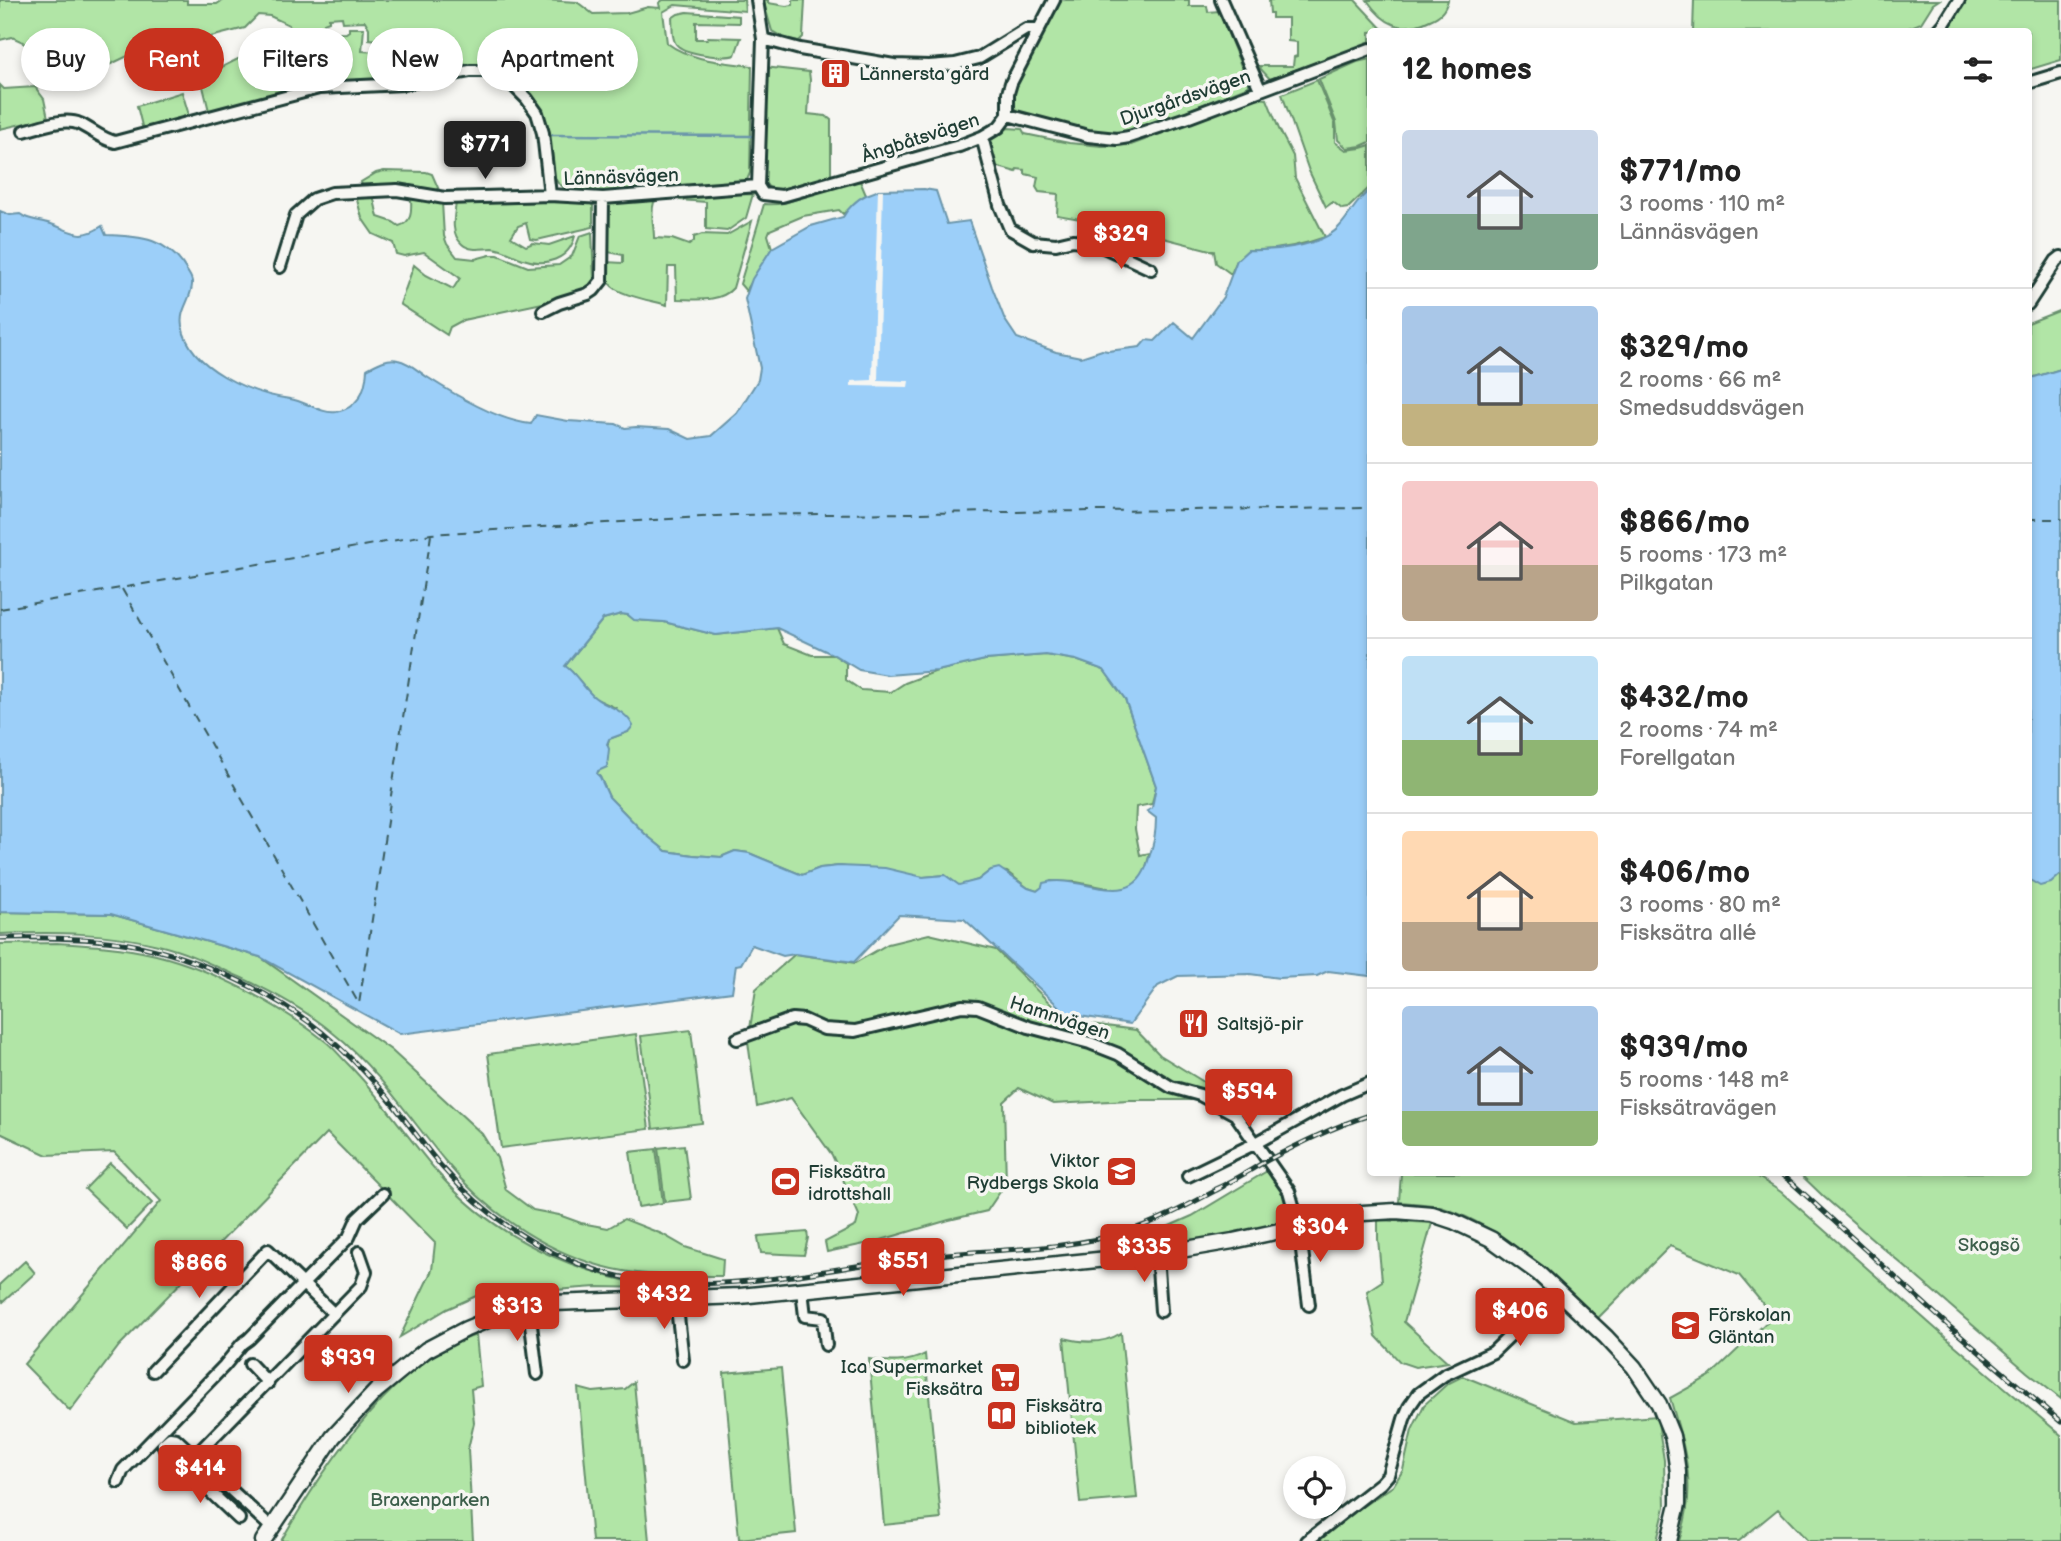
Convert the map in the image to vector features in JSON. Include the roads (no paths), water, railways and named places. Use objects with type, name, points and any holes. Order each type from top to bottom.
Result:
[{"type":"street","points":[[757,0],[763,39],[758,186]]},
{"type":"street","points":[[1008,115],[1011,83],[1054,0]]},
{"type":"street","points":[[1221,0],[1260,89]]},
{"type":"street","points":[[1940,28],[1959,0]]},
{"type":"street","points":[[763,39],[800,49],[894,65],[929,66],[955,64],[979,58],[1026,29],[1038,29]]},
{"type":"street","name":"Djurgårdsvägen","points":[[1008,115],[1088,136],[1118,139],[1152,130],[1367,51]]},
{"type":"street","points":[[24,131],[71,122],[116,142],[319,88],[404,84],[470,71],[488,71],[501,75],[510,82],[537,113],[550,195]]},
{"type":"street","points":[[2032,82],[2061,73]]},
{"type":"street","name":"Ångbåtsvägen","points":[[758,186],[763,194],[782,196],[959,146],[982,138],[999,127],[1008,115]]},
{"type":"street","points":[[982,138],[1000,205],[1010,229],[1033,242],[1056,244],[1073,240],[1095,243],[1151,269]]},
{"type":"street","name":"Lännäsvägen","points":[[280,267],[296,215],[314,199],[323,195],[397,190],[445,198],[550,195],[603,198],[758,186]]},
{"type":"street","points":[[543,311],[587,294],[600,285],[603,198]]},
{"type":"street","points":[[2032,298],[2061,257]]},
{"type":"street","name":"Hamnvägen","points":[[737,1040],[792,1019],[804,1020],[824,1029],[855,1031],[962,1006],[978,1007],[1029,1027],[1090,1043],[1118,1054],[1171,1087],[1200,1095],[1235,1114],[1289,1191],[1299,1227],[1309,1305]]},
{"type":"street","points":[[1188,1176],[1367,1084]]},
{"type":"street","points":[[118,1482],[124,1470],[242,1344],[349,1237],[357,1219],[383,1194]]},
{"type":"street","points":[[263,1541],[333,1437],[376,1391],[426,1350],[507,1312],[565,1302],[676,1299],[802,1290],[1157,1254],[1370,1212],[1407,1212],[1432,1214],[1453,1221],[1491,1239],[1522,1260],[1606,1337],[1634,1367],[1659,1404],[1672,1436],[1678,1472],[1678,1504],[1669,1541]]},
{"type":"street","points":[[153,1371],[268,1250],[333,1312]]},
{"type":"street","points":[[185,1468],[365,1280],[366,1272],[359,1252]]},
{"type":"street","points":[[1157,1254],[1161,1311]]},
{"type":"street","points":[[802,1290],[805,1316],[823,1318],[826,1345]]},
{"type":"street","points":[[1307,1541],[1388,1475],[1404,1419],[1418,1394],[1444,1375],[1493,1352],[1556,1291]]},
{"type":"street","points":[[676,1299],[682,1360]]},
{"type":"street","points":[[528,1308],[537,1374]]},
{"type":"street","points":[[250,1364],[268,1382]]},
{"type":"street","points":[[239,1519],[164,1448],[163,1444],[167,1440],[176,1439],[271,1527]]},
{"type":"water","points":[[878,190],[936,191],[947,224],[969,221],[1005,320],[1017,338],[1056,352],[1081,357],[1102,350],[1140,347],[1146,340],[1155,341],[1174,322],[1193,338],[1223,297],[1237,260],[1248,250],[1270,250],[1319,240],[1338,228],[1367,193],[1367,976],[1328,971],[1317,976],[1279,978],[1250,974],[1178,976],[1158,986],[1130,1024],[1067,1014],[964,919],[899,915],[854,962],[795,954],[783,956],[752,945],[741,964],[736,965],[732,992],[400,1034],[260,957],[111,914],[0,912],[0,211],[10,215],[20,214],[81,234],[102,226],[106,235],[131,236],[162,245],[180,260],[192,281],[182,320],[187,341],[210,367],[258,392],[336,412],[350,407],[360,397],[367,369],[394,359],[410,365],[477,406],[518,422],[531,424],[536,415],[568,421],[616,424],[625,428],[669,429],[690,439],[711,436],[737,413],[758,380],[760,368],[745,299],[752,279],[772,248],[811,226],[843,217],[866,195]],"holes":[[[621,614],[634,620],[664,622],[716,635],[777,628],[859,670],[888,675],[937,671],[985,660],[1046,655],[1076,660],[1104,670],[1125,699],[1156,786],[1152,808],[1147,811],[1156,818],[1155,835],[1141,877],[1131,886],[1118,889],[1058,881],[1043,883],[1037,891],[999,868],[991,870],[978,880],[959,885],[945,875],[923,877],[885,868],[839,866],[820,868],[802,875],[749,853],[735,851],[721,857],[666,851],[645,834],[609,797],[597,774],[607,767],[609,739],[628,732],[633,726],[620,711],[592,695],[565,666],[603,619]]]},
{"type":"water","points":[[2061,369],[2061,874],[2051,883],[2040,886],[2032,881],[2032,378]]},
{"type":"waterway","points":[[548,135],[752,136]]},
{"type":"waterway","points":[[730,193],[743,193]]},
{"type":"railway","points":[[0,938],[65,938],[129,944],[209,967],[262,992],[309,1022],[347,1054],[383,1092],[442,1167],[494,1216],[513,1230],[576,1263],[636,1280],[674,1283],[754,1281],[909,1258],[1072,1244],[1138,1228],[1224,1186]]},
{"type":"railway","points":[[1215,1189],[1306,1141],[1367,1116]]},
{"type":"railway","points":[[1783,1176],[1950,1327],[2061,1422]]},
{"type":"place","name":"Lännersta gård","points":[[836,73]]},
{"type":"place","name":"Saltsjö-pir","points":[[1194,1023]]},
{"type":"place","name":"Viktor Rydbergs Skola","points":[[1122,1171]]},
{"type":"place","name":"Fisksätra idrottshall","points":[[785,1182]]},
{"type":"place","name":"Förskolan Gläntan","points":[[1685,1325]]},
{"type":"place","name":"Ica Supermarket Fisksätra","points":[[1006,1377]]},
{"type":"place","name":"Fisksätra bibliotek","points":[[1002,1416]]},
{"type":"park label","name":"Skogsö","points":[[1989,1244]]},
{"type":"park label","name":"Braxenparken","points":[[430,1499]]}]
